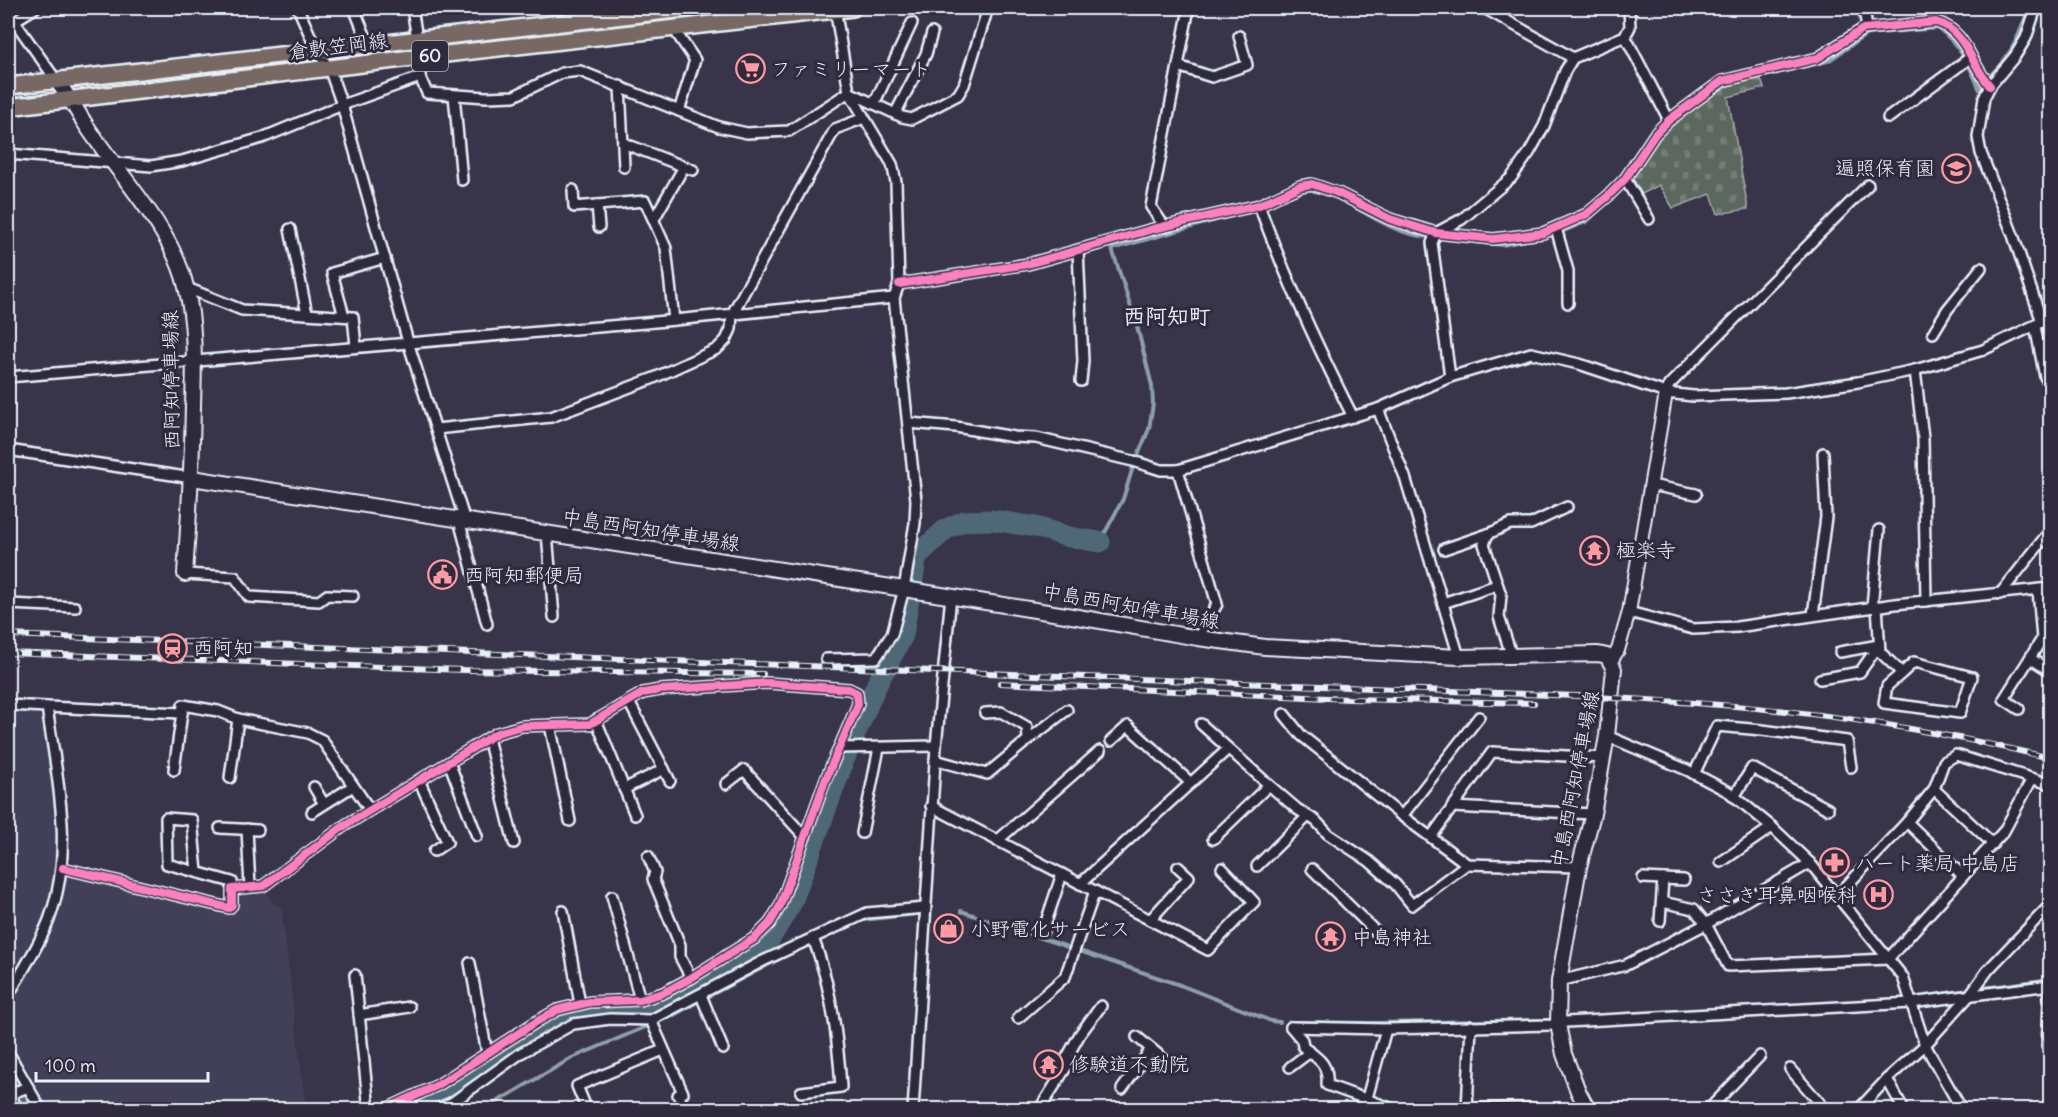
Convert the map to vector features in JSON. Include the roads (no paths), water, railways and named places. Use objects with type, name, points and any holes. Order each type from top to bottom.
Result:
[{"type":"main road","name":"倉敷笠岡線","points":[[8,86],[693,8]]},
{"type":"main road","name":"倉敷笠岡線","points":[[8,107],[836,8],[853,8]]},
{"type":"main road","name":"西阿知停車場線","points":[[56,80],[72,99],[84,122],[168,242],[187,288],[194,360],[192,478],[185,574]]},
{"type":"main road","name":"中島西阿知停車場線","points":[[192,478],[1265,647],[1459,657],[1598,654],[1607,656],[1614,669],[1607,736],[1593,814],[1578,867],[1559,981],[1558,1024],[1570,1073],[1588,1110]]},
{"type":"street","points":[[14,21],[34,8]]},
{"type":"street","points":[[298,8],[317,51],[329,68],[342,105],[408,342],[462,520],[487,624]]},
{"type":"street","points":[[354,8],[369,45]]},
{"type":"street","points":[[412,8],[420,57],[420,77],[427,93],[487,97],[514,96],[562,73],[580,71],[719,127],[747,134],[789,131],[849,92]]},
{"type":"street","points":[[826,659],[876,658],[892,634],[904,589],[915,523],[916,500],[894,298],[899,284],[896,182],[892,164],[849,92],[836,8]]},
{"type":"street","points":[[849,92],[902,117],[912,118],[958,95],[964,85],[988,8]]},
{"type":"street","points":[[1166,226],[1151,207],[1189,8]]},
{"type":"street","points":[[1484,8],[1573,58]]},
{"type":"street","points":[[1450,377],[1432,243],[1436,233],[1462,219],[1510,178],[1529,153],[1544,126],[1565,71],[1573,58],[1625,36],[1630,27],[1629,8]]},
{"type":"street","points":[[1864,8],[1867,29]]},
{"type":"street","points":[[2036,8],[2026,38],[2015,56],[1990,86],[1984,98],[1978,137],[2043,322],[2045,377],[2050,382]]},
{"type":"street","points":[[8,12],[56,80]]},
{"type":"street","points":[[899,284],[1028,264],[1166,226],[1259,205],[1300,186],[1312,184],[1338,193],[1390,219],[1436,233],[1493,240],[1533,235],[1556,228],[1587,214],[1625,179],[1655,135],[1669,120],[1722,81],[1818,58],[1853,35],[1867,29],[1936,22],[1950,27],[1961,39],[1982,77],[1990,86]]},
{"type":"street","points":[[874,104],[912,23]]},
{"type":"street","points":[[673,28],[695,60],[679,111]]},
{"type":"street","points":[[895,114],[926,54],[932,33]]},
{"type":"street","points":[[1178,66],[1212,77],[1247,65],[1239,36]]},
{"type":"street","points":[[1625,36],[1669,120]]},
{"type":"street","points":[[1888,118],[1971,57]]},
{"type":"street","points":[[8,154],[151,166],[182,161],[262,138],[386,88],[420,77]]},
{"type":"street","points":[[620,86],[624,167]]},
{"type":"street","points":[[454,95],[462,180]]},
{"type":"street","points":[[436,429],[551,417],[654,378],[717,349],[726,340],[731,329],[732,314],[835,129],[864,118]]},
{"type":"street","points":[[623,143],[693,170]]},
{"type":"street","points":[[654,219],[681,172]]},
{"type":"street","points":[[1625,179],[1649,219]]},
{"type":"street","points":[[1611,661],[1618,650],[1629,612],[1666,393],[1670,385],[1868,185]]},
{"type":"street","points":[[573,190],[574,207],[645,201],[666,248],[674,320]]},
{"type":"street","points":[[597,205],[599,227]]},
{"type":"street","points":[[1259,205],[1280,263],[1315,344],[1353,417]]},
{"type":"street","points":[[1556,228],[1568,271],[1568,303]]},
{"type":"street","points":[[290,230],[307,314]]},
{"type":"street","points":[[1078,250],[1083,361],[1081,381]]},
{"type":"street","points":[[344,316],[332,273],[385,258]]},
{"type":"street","points":[[1933,333],[1947,310],[1981,268]]},
{"type":"street","points":[[187,288],[242,310],[353,317],[356,346]]},
{"type":"street","points":[[8,377],[674,320],[894,298]]},
{"type":"street","points":[[909,423],[1036,438],[1161,470],[1178,470],[1378,409],[1450,377],[1531,353],[1579,364],[1666,393],[1693,396],[1786,393],[1858,382],[1915,370],[1983,350],[2043,322]]},
{"type":"street","points":[[1915,370],[1923,438],[1926,601]]},
{"type":"street","points":[[1378,409],[1405,477],[1459,657]]},
{"type":"street","points":[[8,450],[192,478]]},
{"type":"street","points":[[1813,615],[1826,517],[1823,453]]},
{"type":"street","points":[[1178,470],[1216,604],[1198,638]]},
{"type":"street","points":[[1651,485],[1696,494]]},
{"type":"street","points":[[1444,549],[1510,524],[1531,524],[1567,507]]},
{"type":"street","points":[[1879,530],[1874,607],[1880,652],[1902,673]]},
{"type":"street","points":[[2000,594],[2050,531]]},
{"type":"street","points":[[547,533],[554,617]]},
{"type":"street","points":[[1488,534],[1484,544],[1501,595],[1500,617],[1512,657]]},
{"type":"street","points":[[185,574],[235,577],[249,597],[319,601],[327,595],[353,596]]},
{"type":"street","points":[[1443,603],[1497,585]]},
{"type":"street","points":[[1629,612],[1694,629],[1737,627],[1874,607],[2050,588]]},
{"type":"street","points":[[2019,709],[2004,699],[2042,639],[2038,590]]},
{"type":"street","points":[[913,1110],[934,760],[951,596]]},
{"type":"street","points":[[8,604],[75,607]]},
{"type":"street","points":[[1840,652],[1879,645]]},
{"type":"street","points":[[1820,679],[1860,672],[1879,645]]},
{"type":"street","points":[[2031,658],[2050,671]]},
{"type":"street","points":[[1914,662],[1972,677],[1960,713],[1884,703],[1887,686],[1902,673],[1914,662]]},
{"type":"street","points":[[232,889],[263,886],[344,826],[488,738],[510,728],[590,724],[644,693],[660,690],[768,683],[849,688],[857,693],[858,704],[804,837],[780,906],[770,923],[755,938],[658,999],[580,1004],[550,1014],[438,1085],[384,1110]]},
{"type":"street","points":[[629,702],[670,781]]},
{"type":"street","points":[[8,705],[182,712]]},
{"type":"street","points":[[174,770],[183,705],[218,711],[238,719],[308,733],[322,740],[370,810]]},
{"type":"street","points":[[8,996],[49,919],[63,868],[63,826],[47,707]]},
{"type":"street","points":[[934,760],[987,774],[1067,710]]},
{"type":"street","points":[[985,713],[1001,712],[1027,727],[1028,740]]},
{"type":"street","points":[[1284,714],[1301,735],[1402,816],[1467,864],[1578,867]]},
{"type":"street","points":[[1402,816],[1479,717]]},
{"type":"street","points":[[230,778],[238,719]]},
{"type":"street","points":[[596,720],[635,815]]},
{"type":"street","points":[[1201,724],[1328,834],[1370,861],[1396,885],[1412,905],[1467,864]]},
{"type":"street","points":[[550,725],[570,821]]},
{"type":"street","points":[[1111,741],[1128,726],[1191,783]]},
{"type":"street","points":[[1694,774],[1717,726],[1847,741],[1851,767]]},
{"type":"street","points":[[1607,736],[1694,774],[1734,796],[1809,863],[1903,977],[1925,1045],[1962,1110]]},
{"type":"street","points":[[488,738],[514,843]]},
{"type":"street","points":[[842,748],[936,746]]},
{"type":"street","points":[[862,833],[879,748]]},
{"type":"street","points":[[1080,884],[1228,748]]},
{"type":"street","points":[[997,841],[1100,752]]},
{"type":"street","points":[[1431,837],[1492,752],[1603,758]]},
{"type":"street","points":[[1837,896],[1907,822],[1934,789],[1944,762],[1956,755],[2050,784]]},
{"type":"street","points":[[449,762],[477,836]]},
{"type":"street","points":[[1734,796],[1752,768],[1828,808]]},
{"type":"street","points":[[624,789],[664,769]]},
{"type":"street","points":[[726,784],[744,771],[804,837]]},
{"type":"street","points":[[1662,902],[1694,909],[1706,924],[1728,966],[1888,959],[2004,831],[2031,779]]},
{"type":"street","points":[[419,780],[447,842],[434,851]]},
{"type":"street","points":[[1213,839],[1269,785]]},
{"type":"street","points":[[312,812],[353,786]]},
{"type":"street","points":[[314,787],[324,804]]},
{"type":"street","points":[[1934,789],[1993,844]]},
{"type":"street","points":[[931,806],[1208,950],[1254,902],[1222,868]]},
{"type":"street","points":[[1452,807],[1593,814]]},
{"type":"street","points":[[1257,866],[1308,816]]},
{"type":"street","points":[[63,868],[229,908],[232,905],[232,882],[167,864],[166,818],[192,820],[197,872]]},
{"type":"street","points":[[1907,822],[1963,876]]},
{"type":"street","points":[[220,828],[258,830]]},
{"type":"street","points":[[1721,862],[1772,828]]},
{"type":"street","points":[[247,829],[250,887]]},
{"type":"street","points":[[648,856],[655,872],[653,879],[680,945],[680,957],[691,978]]},
{"type":"street","points":[[1559,981],[1626,965],[1706,924],[1809,863]]},
{"type":"street","points":[[1150,920],[1189,877],[1178,867]]},
{"type":"street","points":[[1312,869],[1377,933]]},
{"type":"street","points":[[1043,931],[1062,874]]},
{"type":"street","points":[[1642,878],[1684,880]]},
{"type":"street","points":[[1660,921],[1664,879]]},
{"type":"street","points":[[1018,1018],[1061,983],[1065,977],[1095,891]]},
{"type":"street","points":[[612,896],[640,1000]]},
{"type":"street","points":[[1858,1110],[1869,1105],[1887,1079],[1925,1045],[1972,992],[1988,970],[2050,905]]},
{"type":"street","points":[[435,1110],[453,1102],[529,1048],[573,1024],[610,1019],[652,1023],[664,1013],[764,961],[814,941],[867,913],[926,908]]},
{"type":"street","points":[[563,911],[580,1004]]},
{"type":"street","points":[[801,1092],[841,1087],[837,1033],[814,941]]},
{"type":"street","points":[[470,963],[487,1053]]},
{"type":"street","points":[[355,975],[369,1110]]},
{"type":"street","points":[[1396,1110],[1327,1085],[1328,1075],[1325,1067],[1319,1058],[1303,1047],[1302,1040],[1291,1027],[1386,1029],[1558,1024],[1911,1003],[1972,992],[2050,985],[2046,1046]]},
{"type":"street","points":[[701,995],[723,1049]]},
{"type":"street","points":[[658,999],[664,1013]]},
{"type":"street","points":[[1039,1110],[1080,1034],[1101,1006]]},
{"type":"street","points":[[359,1015],[410,1007]]},
{"type":"street","points":[[652,1023],[683,1093],[678,1095],[685,1110]]},
{"type":"street","points":[[1471,1026],[1467,1109],[1532,1108]]},
{"type":"street","points":[[1367,1098],[1386,1029]]},
{"type":"street","points":[[1137,1037],[1166,1061]]},
{"type":"street","points":[[1122,1089],[1151,1049]]},
{"type":"street","points":[[586,1110],[576,1086],[663,1050]]},
{"type":"street","points":[[8,1052],[41,1110]]},
{"type":"street","points":[[1290,1067],[1310,1053]]},
{"type":"street","points":[[1708,1110],[1760,1056]]},
{"type":"street","points":[[1790,1070],[1826,1110]]},
{"type":"street","points":[[1887,1079],[1904,1110]]},
{"type":"street","points":[[18,1110],[10,1094],[26,1087]]},
{"type":"waterway","points":[[1757,77],[1828,61],[1867,34],[1938,28],[1958,48],[1980,90],[2009,54],[2029,8]]},
{"type":"waterway","points":[[1645,156],[1659,137],[1674,123],[1732,82]]},
{"type":"waterway","points":[[1261,208],[1308,189],[1340,199],[1409,234],[1435,237]]},
{"type":"waterway","points":[[1475,242],[1503,245],[1556,234],[1586,222],[1621,189]]},
{"type":"waterway","points":[[1100,542],[1123,499],[1149,429],[1153,404],[1152,386],[1137,326],[1112,249],[1234,215]]},
{"type":"waterway","points":[[912,584],[917,556],[946,529],[964,521],[992,520],[1036,527],[1069,537],[1100,542]]},
{"type":"waterway","points":[[411,1110],[447,1093],[498,1056],[558,1019],[599,1009],[648,1013],[667,1005],[769,940],[792,902],[846,755],[876,686],[903,635],[909,599]]},
{"type":"waterway","points":[[961,911],[1180,985],[1271,1021],[1280,1022]]},
{"type":"waterway","points":[[862,920],[918,914]]},
{"type":"waterway","points":[[709,996],[787,955]]},
{"type":"waterway","points":[[1940,994],[2050,979]]},
{"type":"waterway","points":[[1877,1000],[1903,999]]},
{"type":"waterway","points":[[483,1110],[572,1058],[674,1015],[699,1001]]},
{"type":"waterway","points":[[1293,1022],[1550,1020]]},
{"type":"waterway","points":[[8,1072],[29,1110]]},
{"type":"railway","points":[[8,635],[1656,700],[1760,708],[1853,720],[1985,743],[2050,758]]},
{"type":"railway","points":[[8,653],[463,670],[763,674]]},
{"type":"railway","points":[[1000,683],[1349,699],[1534,703]]},
{"type":"place","name":"ファミリーマート","points":[[750,69]]},
{"type":"place","name":"遍照保育園","points":[[1956,168]]},
{"type":"place","name":"極楽寺","points":[[1595,550]]},
{"type":"place","name":"西阿知郵便局","points":[[443,575]]},
{"type":"place","name":"西阿知","points":[[172,648]]},
{"type":"place","name":"ハート薬局 中島店","points":[[1834,863]]},
{"type":"place","name":"ささき耳鼻咽喉科","points":[[1878,895]]},
{"type":"place","name":"小野電化サービス","points":[[949,929]]},
{"type":"place","name":"中島神社","points":[[1331,937]]},
{"type":"place","name":"修験道不動院","points":[[1048,1064]]},
{"type":"district","name":"西阿知町","points":[[1167,316]]}]
